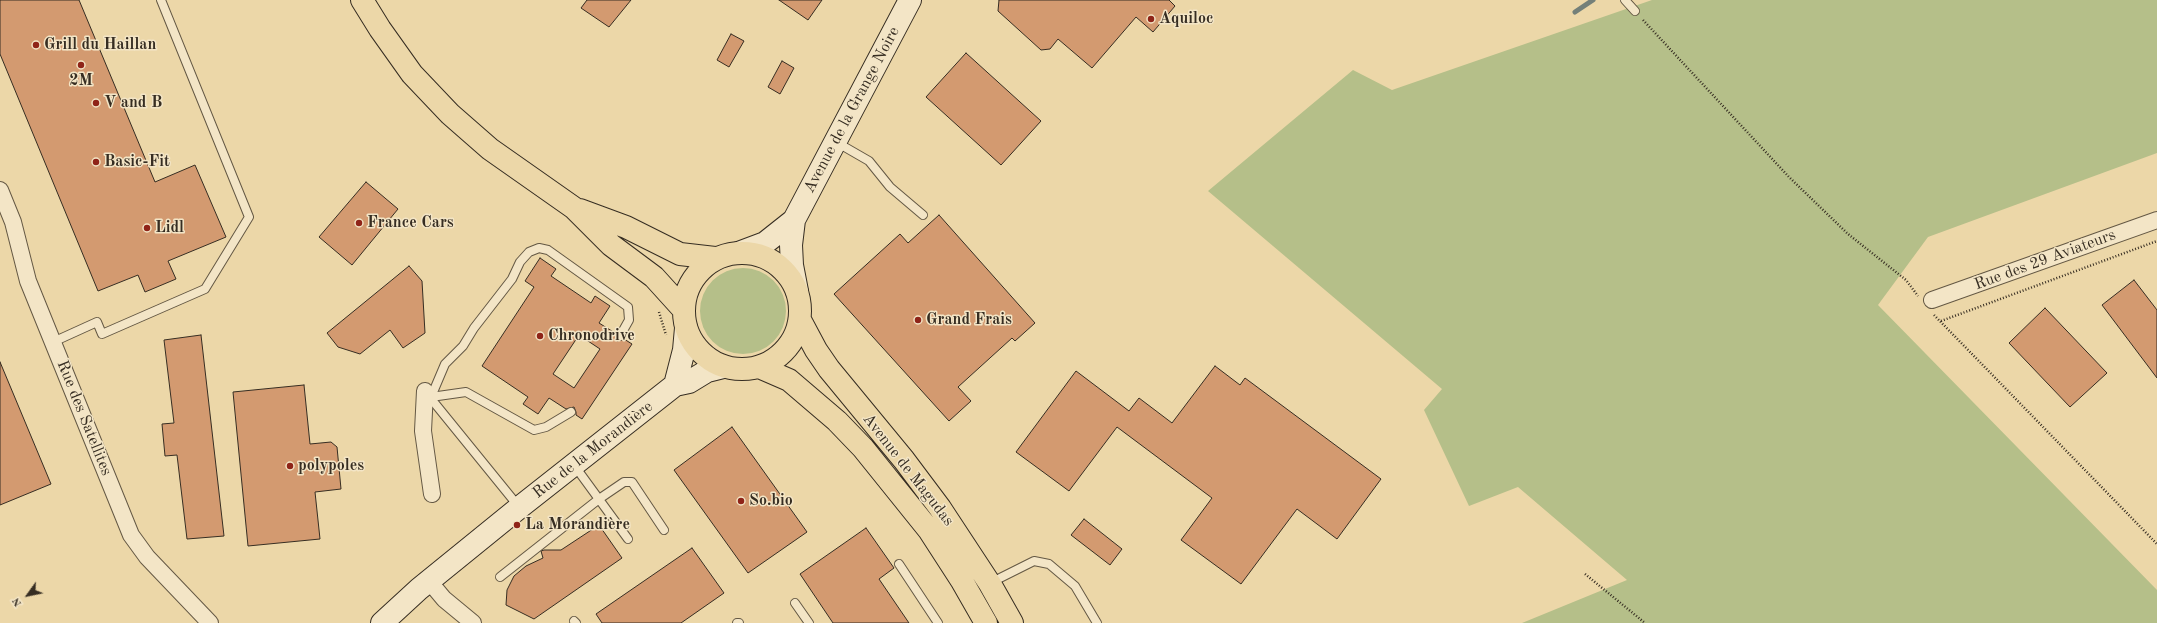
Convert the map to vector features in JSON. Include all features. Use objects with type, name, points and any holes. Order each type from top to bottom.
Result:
[{"type":"main road","points":[[362,0],[380,29],[412,74],[450,114],[490,149],[574,208],[611,245],[654,276],[684,318],[698,349],[707,358],[724,367],[741,370],[759,367],[774,360],[786,350],[796,336],[800,320],[801,305],[797,291],[788,275],[775,262],[759,254],[741,252],[715,258],[702,267],[692,279],[686,294],[684,318]]},
{"type":"main road","points":[[574,208],[626,227],[680,254],[715,258]]},
{"type":"main road","name":"Avenue de Magudas","points":[[800,320],[812,344],[829,369],[904,460],[940,508],[990,584],[1012,623]]},
{"type":"main road","name":"Avenue de Magudas","points":[[759,367],[788,380],[837,421],[863,448],[929,530],[962,581],[986,623]]},
{"type":"street","name":"Avenue de la Grange Noire","points":[[797,291],[792,265],[791,246],[794,220],[910,0]]},
{"type":"street","name":"Rue des Satellites","points":[[0,190],[14,222],[28,281],[131,535],[147,557],[210,623]]},
{"type":"street","name":"Avenue de la Grange Noire","points":[[741,252],[765,243],[794,220]]},
{"type":"street","name":"Rue des 29 Aviateurs","points":[[1928,303],[2157,220]]},
{"type":"street","points":[[675,385],[684,350],[684,318]]},
{"type":"street","name":"Rue de la Morandière","points":[[382,623],[429,581],[520,507],[675,385],[689,382],[706,371],[724,367]]},
{"type":"street","points":[[428,394],[423,431],[432,494]]},
{"type":"street","points":[[429,581],[444,599],[473,623]]},
{"type":"lane","points":[[53,342],[97,322],[102,334],[205,289],[249,217],[161,0]]},
{"type":"lane","points":[[1625,0],[1635,11]]},
{"type":"lane","points":[[835,142],[869,161],[890,187],[923,215]]},
{"type":"lane","points":[[428,394],[445,364],[463,346],[488,308],[512,279],[520,262],[529,252],[539,248],[548,250],[628,307],[629,320],[620,336]]},
{"type":"lane","points":[[428,394],[466,392],[534,430],[546,427],[570,412]]},
{"type":"lane","points":[[428,394],[520,507]]},
{"type":"lane","points":[[574,465],[628,539]]},
{"type":"lane","points":[[500,577],[599,499],[624,482],[632,482],[664,530]]},
{"type":"lane","points":[[990,584],[1034,561],[1049,564],[1075,586],[1097,623]]},
{"type":"lane","points":[[899,564],[938,623]]},
{"type":"lane","points":[[795,603],[809,623]]},
{"type":"path","points":[[1635,11],[1789,177],[1848,234],[1906,280],[1928,303],[1941,321],[2157,544]]},
{"type":"path","points":[[1941,321],[2157,241]]},
{"type":"path","points":[[657,305],[668,342]]},
{"type":"path","points":[[1585,574],[1645,623]]},
{"type":"green space","points":[[1652,0],[2157,0],[2157,153],[1928,237],[1878,305],[2157,590],[2157,623],[1522,623],[1627,580],[1518,487],[1469,506],[1424,410],[1442,389],[1208,191],[1353,70],[1392,90]]},
{"type":"green space","points":[[743,268],[759,272],[773,281],[782,295],[786,311],[782,327],[773,341],[759,350],[743,354],[727,350],[713,341],[704,327],[700,311],[704,295],[713,281],[727,272]]},
{"type":"building","points":[[0,0],[79,0],[155,182],[195,165],[226,237],[168,261],[176,279],[145,292],[138,275],[98,291],[0,54]]},
{"type":"building","points":[[587,0],[631,0],[609,27],[581,8]]},
{"type":"building","points":[[779,0],[822,0],[808,20]]},
{"type":"building","points":[[999,0],[1169,0],[1175,6],[1153,32],[1136,17],[1092,68],[1058,39],[1050,49],[1041,50],[998,11]]},
{"type":"building","points":[[731,34],[744,41],[729,67],[717,60]]},
{"type":"building","points":[[966,53],[1041,121],[1001,165],[926,97]]},
{"type":"building","points":[[782,61],[794,68],[780,94],[768,87]]},
{"type":"building","name":"France Cars","points":[[366,182],[398,209],[352,265],[319,237]]},
{"type":"building","name":"Grand Frais","points":[[939,215],[1035,323],[1015,341],[1012,338],[958,387],[971,401],[949,421],[834,294],[900,234],[908,243]]},
{"type":"building","name":"Chronodrive","points":[[540,258],[556,269],[551,276],[591,303],[595,296],[610,306],[599,323],[615,333],[617,341],[624,339],[632,344],[582,419],[576,415],[574,407],[566,409],[549,398],[538,414],[523,404],[528,397],[482,366],[534,287],[525,281]],"holes":[[[579,335],[600,349],[574,388],[553,374]]]},
{"type":"building","points":[[409,266],[422,281],[425,333],[403,348],[390,330],[360,354],[338,347],[327,333]]},
{"type":"building","points":[[2134,280],[2157,310],[2157,378],[2102,305]]},
{"type":"building","points":[[2045,308],[2107,373],[2070,407],[2009,343]]},
{"type":"building","points":[[201,335],[224,536],[187,539],[177,455],[165,456],[162,424],[174,423],[164,340]]},
{"type":"building","points":[[0,362],[51,484],[0,505]]},
{"type":"building","points":[[1215,366],[1240,385],[1245,378],[1381,479],[1337,539],[1297,509],[1241,584],[1181,540],[1212,498],[1117,427],[1069,491],[1016,452],[1076,371],[1129,411],[1139,398],[1172,423]]},
{"type":"building","name":"polypoles","points":[[304,385],[310,444],[331,442],[337,447],[341,489],[315,492],[320,539],[248,546],[233,392]]},
{"type":"building","name":"So.bio","points":[[732,427],[807,532],[748,573],[674,470]]},
{"type":"building","points":[[1084,519],[1122,549],[1110,565],[1071,535]]},
{"type":"building","points":[[599,525],[622,558],[534,619],[506,605],[507,590],[514,576],[526,566],[543,558],[541,551],[561,550]]},
{"type":"building","points":[[866,528],[894,568],[879,579],[909,623],[833,623],[800,574]]},
{"type":"building","points":[[692,548],[724,593],[681,623],[602,623],[596,614]]},
{"type":"waterway","points":[[1575,12],[1593,0]]},
{"type":"place","name":"Aquiloc","points":[[1151,19]]},
{"type":"place","name":"Grill du Haillan","points":[[36,45]]},
{"type":"place","name":"2M","points":[[81,65]]},
{"type":"place","name":"V and B","points":[[96,103]]},
{"type":"place","name":"Basic-Fit","points":[[96,162]]},
{"type":"place","name":"France Cars","points":[[359,223]]},
{"type":"place","name":"Lidl","points":[[147,228]]},
{"type":"place","name":"Grand Frais","points":[[918,320]]},
{"type":"place","name":"Chronodrive","points":[[540,336]]},
{"type":"place","name":"polypoles","points":[[290,466]]},
{"type":"place","name":"So.bio","points":[[741,501]]},
{"type":"place","name":"La Morandière","points":[[517,525]]}]
